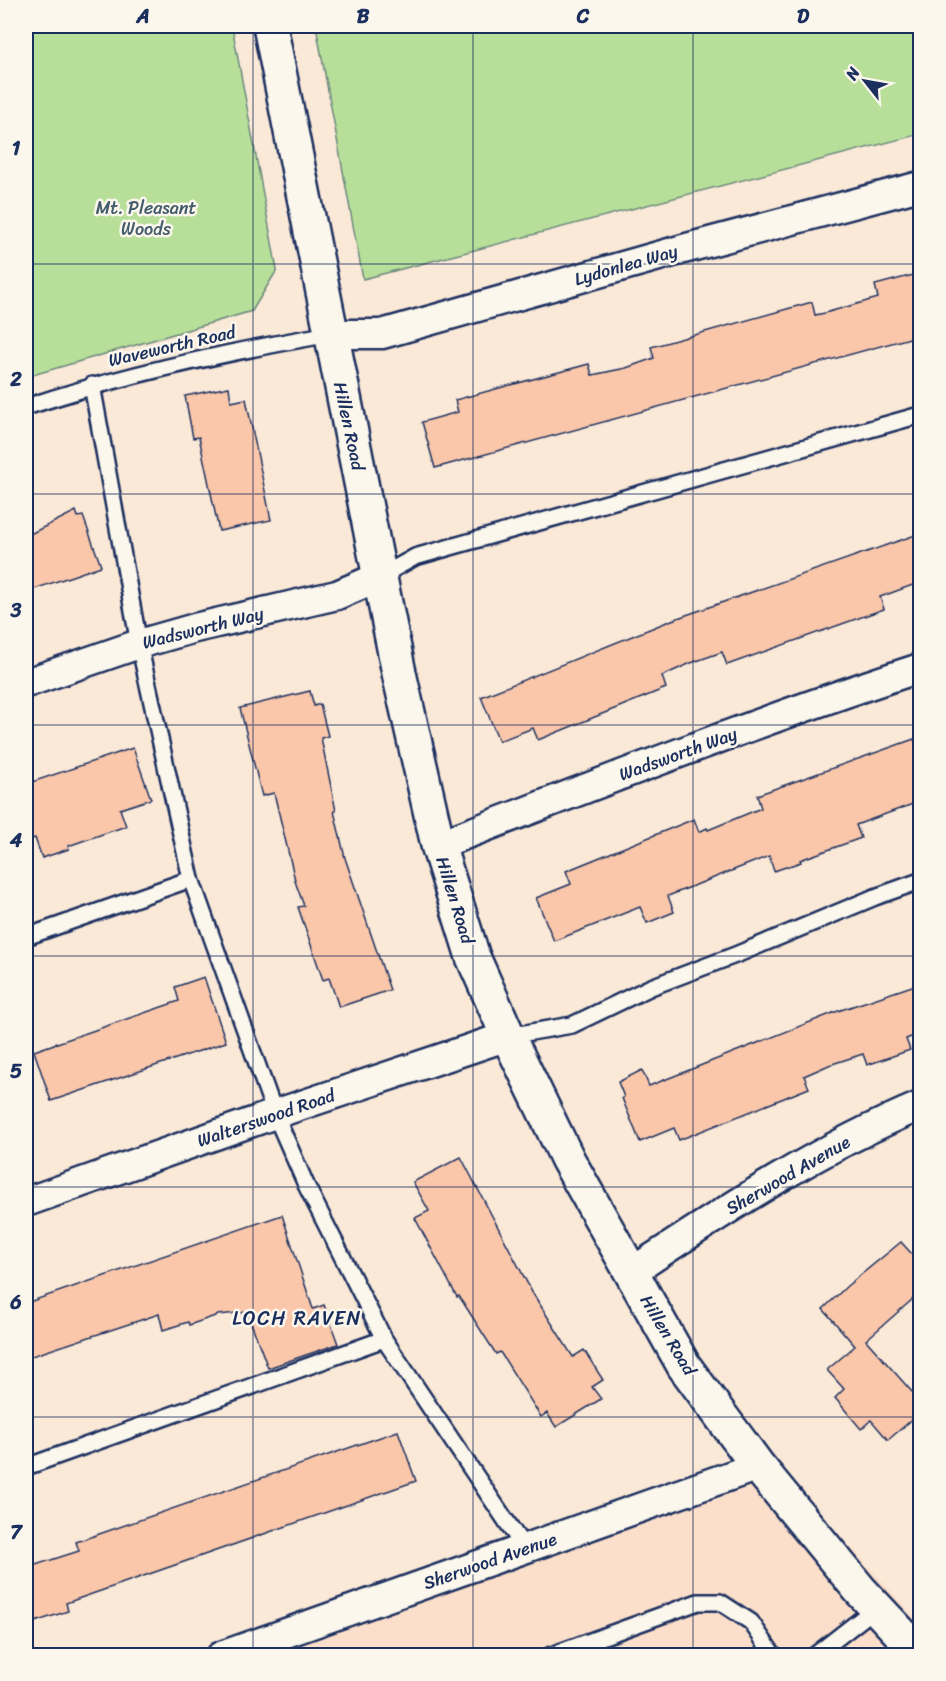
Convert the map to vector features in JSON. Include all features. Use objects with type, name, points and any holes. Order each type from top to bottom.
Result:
[{"type":"street","name":"Hillen Road","points":[[270,26],[399,673],[438,845],[456,909],[473,957],[568,1160],[684,1366],[758,1466],[877,1607],[921,1654]]},
{"type":"street","name":"Lydonlea Way","points":[[330,334],[382,334],[687,248],[921,186]]},
{"type":"street","name":"Wadsworth Way","points":[[26,682],[139,644],[195,628],[337,595],[381,576]]},
{"type":"street","name":"Wadsworth Way","points":[[438,845],[673,755],[921,668]]},
{"type":"street","name":"Walterswood Road","points":[[26,1202],[275,1114],[508,1036]]},
{"type":"street","name":"Sherwood Avenue","points":[[630,1273],[751,1193],[819,1155],[921,1106]]},
{"type":"street","name":"Sherwood Avenue","points":[[221,1656],[758,1466]]},
{"type":"lane","name":"Waveworth Road","points":[[26,407],[92,385],[245,349],[330,334]]},
{"type":"lane","points":[[92,385],[139,644],[191,879],[275,1114],[307,1187],[384,1339],[525,1549]]},
{"type":"lane","points":[[381,576],[415,557],[921,415]]},
{"type":"lane","points":[[26,937],[191,879]]},
{"type":"lane","points":[[508,1036],[572,1025],[651,987],[738,954],[875,897],[921,881]]},
{"type":"lane","points":[[26,1467],[384,1339]]},
{"type":"lane","points":[[549,1656],[698,1602],[720,1602],[750,1622],[774,1656]]},
{"type":"lane","points":[[814,1656],[877,1607]]},
{"type":"shaded area","points":[[768,1457],[920,1623],[920,1656],[223,1656]]},
{"type":"green space","name":"Mt. Pleasant Woods","points":[[26,26],[232,26],[277,270],[252,311],[26,377]]},
{"type":"green space","points":[[316,26],[920,26],[920,134],[363,279]]},
{"type":"building","points":[[921,273],[921,335],[435,468],[422,422],[458,412],[455,400],[589,364],[592,375],[626,368],[654,358],[651,347],[812,302],[815,315],[825,313],[878,298],[875,285]]},
{"type":"building","points":[[229,387],[231,402],[246,399],[271,520],[219,531],[199,437],[193,438],[185,396]]},
{"type":"building","points":[[76,511],[78,517],[83,516],[101,566],[26,592],[26,536]]},
{"type":"building","points":[[921,533],[921,582],[880,597],[884,609],[727,665],[722,652],[662,676],[666,688],[538,740],[533,728],[499,741],[481,697],[672,620]]},
{"type":"building","points":[[310,691],[314,706],[320,704],[328,736],[321,738],[345,858],[390,990],[339,1007],[329,978],[323,980],[298,907],[304,906],[296,884],[274,793],[262,796],[240,708]]},
{"type":"building","points":[[914,739],[921,757],[921,801],[856,825],[861,838],[774,871],[769,856],[668,896],[674,912],[647,923],[640,907],[554,941],[536,898],[571,884],[566,871],[694,819],[699,832],[707,828],[708,830],[761,808],[757,795]]},
{"type":"building","points":[[133,748],[151,799],[120,809],[126,826],[68,846],[69,849],[42,858],[35,838],[26,841],[26,784]]},
{"type":"building","points":[[204,977],[226,1042],[51,1101],[34,1051],[179,1001],[175,987]]},
{"type":"building","points":[[921,983],[921,1033],[906,1039],[910,1050],[867,1065],[863,1054],[829,1065],[804,1076],[809,1088],[679,1140],[674,1128],[640,1142],[618,1082],[642,1070],[649,1086],[838,1011]]},
{"type":"building","points":[[461,1157],[532,1292],[573,1357],[584,1350],[603,1380],[592,1387],[601,1399],[556,1427],[547,1413],[541,1417],[500,1352],[496,1354],[459,1296],[457,1297],[415,1218],[429,1211],[413,1182]]},
{"type":"building","points":[[282,1215],[313,1309],[324,1305],[338,1344],[268,1368],[247,1312],[218,1315],[189,1325],[188,1322],[163,1330],[159,1314],[26,1358],[26,1303]]},
{"type":"building","points":[[901,1242],[921,1264],[921,1292],[866,1340],[921,1402],[921,1412],[888,1440],[871,1420],[861,1429],[835,1398],[844,1389],[827,1370],[855,1346],[823,1309],[847,1286]]},
{"type":"building","points":[[398,1431],[416,1481],[66,1603],[68,1611],[26,1625],[26,1568],[79,1551],[76,1542]]},
{"type":"district","name":"LOCH RAVEN","points":[[297,1318]]}]
